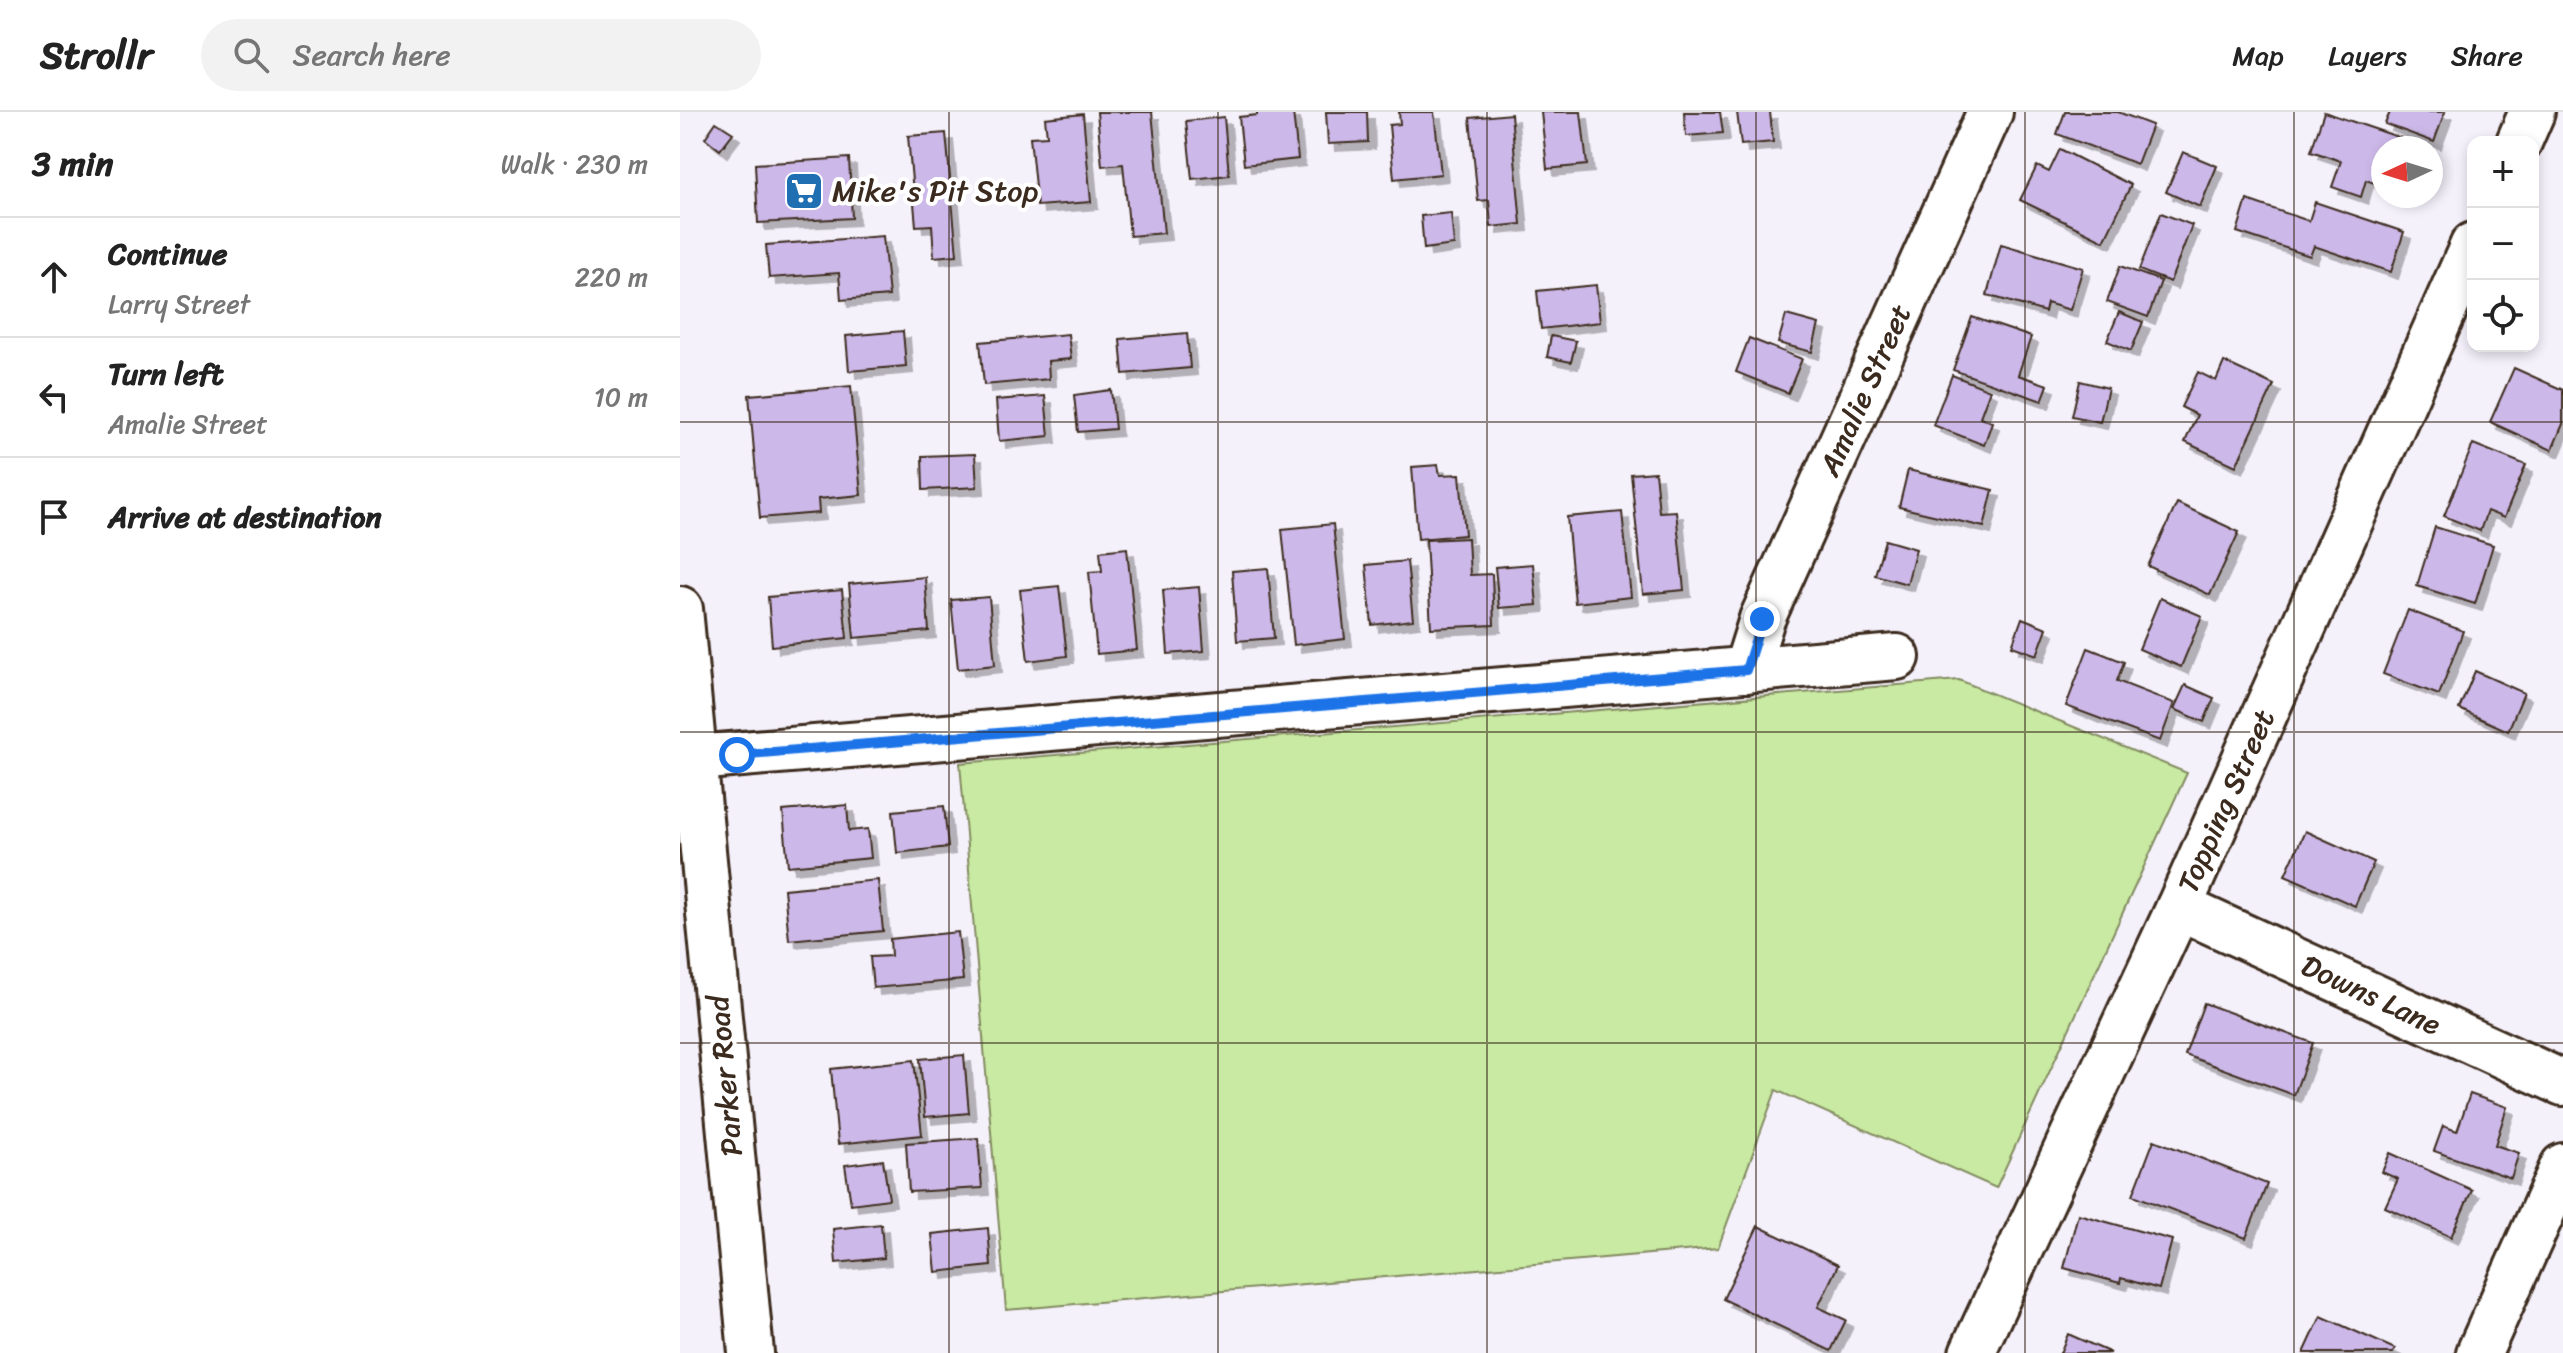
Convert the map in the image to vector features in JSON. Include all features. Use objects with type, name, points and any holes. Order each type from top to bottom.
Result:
[{"type":"street","name":"Amalie Street","points":[[1746,670],[1762,619],[1990,112]]},
{"type":"street","points":[[2522,136],[2532,112]]},
{"type":"street","name":"Topping Street","points":[[1972,1353],[2179,907],[2467,259]]},
{"type":"street","name":"Parker Road","points":[[680,609],[751,1353]]},
{"type":"street","points":[[695,758],[1897,657]]},
{"type":"street","name":"Downs Lane","points":[[2179,907],[2563,1083]]},
{"type":"street","points":[[2479,1353],[2563,1166]]},
{"type":"green space","points":[[1959,680],[2187,773],[1996,1188],[1776,1090],[1718,1248],[1006,1310],[960,763]]},
{"type":"building","points":[[1097,112],[1152,112],[1164,233],[1130,236],[1123,164],[1102,166]]},
{"type":"building","points":[[1257,112],[1293,112],[1298,159],[1244,165],[1239,117],[1257,115]]},
{"type":"building","points":[[1326,112],[1367,112],[1368,142],[1328,144]]},
{"type":"building","points":[[1399,112],[1434,112],[1441,174],[1394,179],[1389,125],[1400,124]]},
{"type":"building","points":[[1541,112],[1581,112],[1587,165],[1547,169]]},
{"type":"building","points":[[1684,112],[1720,112],[1723,133],[1686,136]]},
{"type":"building","points":[[1737,112],[1770,112],[1773,142],[1741,145]]},
{"type":"building","points":[[2065,112],[2118,112],[2152,125],[2137,164],[2057,134]]},
{"type":"building","points":[[2324,112],[2395,136],[2371,136],[2371,182],[2366,180],[2361,197],[2332,187],[2341,161],[2311,151]]},
{"type":"building","points":[[2390,112],[2445,112],[2436,136],[2418,136],[2385,124]]},
{"type":"building","points":[[1083,114],[1091,202],[1037,206],[1030,137],[1047,136],[1045,118]]},
{"type":"building","points":[[1511,114],[1521,224],[1491,227],[1489,200],[1478,201],[1470,118]]},
{"type":"building","points":[[1224,117],[1229,175],[1192,179],[1186,121]]},
{"type":"building","points":[[716,122],[733,133],[720,150],[705,138]]},
{"type":"building","points":[[946,133],[957,255],[934,257],[932,225],[916,226],[908,136]]},
{"type":"building","points":[[2060,149],[2131,185],[2104,241],[2020,200],[2037,166],[2049,172]]},
{"type":"building","points":[[2183,152],[2217,166],[2200,207],[2166,192]]},
{"type":"building","name":"Mike's Pit Stop","points":[[849,158],[852,218],[758,223],[755,164]]},
{"type":"building","points":[[2247,200],[2309,221],[2315,202],[2404,232],[2391,272],[2314,246],[2310,256],[2237,232]]},
{"type":"building","points":[[1451,213],[1454,245],[1424,249],[1421,216]]},
{"type":"building","points":[[2161,213],[2192,225],[2170,282],[2139,270]]},
{"type":"building","points":[[883,236],[889,296],[841,300],[839,273],[769,278],[766,245]]},
{"type":"building","points":[[2001,244],[2083,268],[2070,310],[2047,303],[2045,312],[1987,295]]},
{"type":"building","points":[[2120,266],[2161,281],[2148,317],[2107,302]]},
{"type":"building","points":[[1596,285],[1600,322],[1541,329],[1537,291]]},
{"type":"building","points":[[2119,312],[2143,322],[2131,351],[2107,341]]},
{"type":"building","points":[[1786,315],[1819,324],[1812,352],[1778,343]]},
{"type":"building","points":[[1972,317],[2031,337],[2018,375],[2048,385],[2042,401],[1953,370]]},
{"type":"building","points":[[903,331],[906,366],[849,371],[846,336]]},
{"type":"building","points":[[1187,333],[1190,368],[1123,374],[1120,339]]},
{"type":"building","points":[[1068,334],[1071,359],[1048,361],[1049,379],[984,385],[980,342]]},
{"type":"building","points":[[1551,336],[1576,341],[1571,362],[1547,357]]},
{"type":"building","points":[[1749,338],[1802,359],[1788,393],[1736,372]]},
{"type":"building","points":[[2224,362],[2274,385],[2236,466],[2185,442],[2197,415],[2181,407],[2198,372],[2216,381]]},
{"type":"building","points":[[2514,368],[2563,390],[2563,424],[2552,450],[2490,422]]},
{"type":"building","points":[[1952,375],[1990,390],[1980,417],[1992,422],[1984,445],[1933,425]]},
{"type":"building","points":[[2080,381],[2108,388],[2100,422],[2072,416]]},
{"type":"building","points":[[851,386],[861,495],[818,499],[819,513],[760,518],[749,395]]},
{"type":"building","points":[[1111,390],[1115,429],[1078,432],[1074,395]]},
{"type":"building","points":[[1045,396],[1049,436],[999,441],[996,400]]},
{"type":"building","points":[[2473,444],[2526,465],[2504,518],[2487,511],[2480,531],[2444,516]]},
{"type":"building","points":[[975,454],[977,487],[923,490],[922,456]]},
{"type":"building","points":[[1438,465],[1440,475],[1460,474],[1465,535],[1418,539],[1412,467]]},
{"type":"building","points":[[1908,470],[1993,490],[1984,527],[1899,507]]},
{"type":"building","points":[[1655,472],[1659,512],[1676,511],[1684,590],[1643,594],[1631,474]]},
{"type":"building","points":[[2177,503],[2239,532],[2210,595],[2148,566]]},
{"type":"building","points":[[1622,512],[1631,597],[1575,603],[1567,517]]},
{"type":"building","points":[[1333,524],[1345,639],[1294,645],[1282,529]]},
{"type":"building","points":[[2435,527],[2493,545],[2475,604],[2417,586]]},
{"type":"building","points":[[1468,538],[1470,575],[1492,574],[1494,625],[1431,628],[1426,540]]},
{"type":"building","points":[[1885,540],[1916,549],[1907,584],[1875,575]]},
{"type":"building","points":[[1127,548],[1137,650],[1097,654],[1089,572],[1102,571],[1100,551]]},
{"type":"building","points":[[1407,561],[1413,620],[1372,625],[1366,565]]},
{"type":"building","points":[[1533,564],[1537,605],[1499,608],[1495,567]]},
{"type":"building","points":[[1268,568],[1274,638],[1237,641],[1232,571]]},
{"type":"building","points":[[925,577],[929,631],[854,638],[849,584]]},
{"type":"building","points":[[1059,586],[1067,656],[1028,661],[1020,590]]},
{"type":"building","points":[[1199,587],[1204,651],[1168,654],[1163,590]]},
{"type":"building","points":[[842,590],[847,638],[772,646],[768,597]]},
{"type":"building","points":[[989,597],[995,665],[958,669],[951,600]]},
{"type":"building","points":[[2160,598],[2202,616],[2181,667],[2139,649]]},
{"type":"building","points":[[2408,610],[2463,631],[2439,695],[2383,674]]},
{"type":"building","points":[[2022,618],[2047,628],[2037,655],[2012,646]]},
{"type":"building","points":[[2088,648],[2124,662],[2117,681],[2174,703],[2160,741],[2066,706]]},
{"type":"building","points":[[2475,671],[2524,693],[2508,731],[2459,709]]},
{"type":"building","points":[[2185,685],[2214,698],[2204,722],[2174,709]]},
{"type":"building","points":[[847,805],[849,831],[868,829],[871,858],[788,866],[783,811]]},
{"type":"building","points":[[944,806],[948,847],[897,853],[893,811]]},
{"type":"building","points":[[2305,831],[2374,862],[2355,906],[2285,875]]},
{"type":"building","points":[[878,880],[883,931],[789,940],[784,889]]},
{"type":"building","points":[[958,932],[963,980],[873,988],[870,957],[891,956],[890,939]]},
{"type":"building","points":[[2204,1003],[2313,1043],[2294,1095],[2185,1055]]},
{"type":"building","points":[[964,1055],[969,1113],[925,1117],[920,1059]]},
{"type":"building","points":[[914,1060],[922,1135],[838,1144],[831,1069]]},
{"type":"building","points":[[2470,1094],[2507,1107],[2495,1145],[2519,1153],[2511,1178],[2434,1151],[2443,1126],[2457,1131]]},
{"type":"building","points":[[978,1138],[982,1188],[909,1192],[906,1143]]},
{"type":"building","points":[[2154,1140],[2267,1184],[2246,1238],[2133,1195]]},
{"type":"building","points":[[2390,1153],[2472,1190],[2451,1237],[2385,1207],[2398,1179],[2382,1172]]},
{"type":"building","points":[[883,1160],[889,1199],[851,1204],[845,1165]]},
{"type":"building","points":[[2078,1214],[2172,1240],[2159,1289],[2121,1278],[2120,1283],[2064,1268]]},
{"type":"building","points":[[881,1224],[884,1258],[836,1263],[833,1229]]},
{"type":"building","points":[[1758,1226],[1838,1265],[1818,1307],[1846,1320],[1831,1351],[1723,1299]]},
{"type":"building","points":[[988,1228],[991,1266],[936,1272],[932,1234]]},
{"type":"building","points":[[2321,1316],[2395,1349],[2393,1353],[2304,1353]]},
{"type":"building","points":[[2068,1334],[2111,1353],[2060,1353]]},
{"type":"place","name":"Mike's Pit Stop","points":[[804,191]]},
{"type":"route","points":[[737,755],[1746,670],[1762,619]]}]
